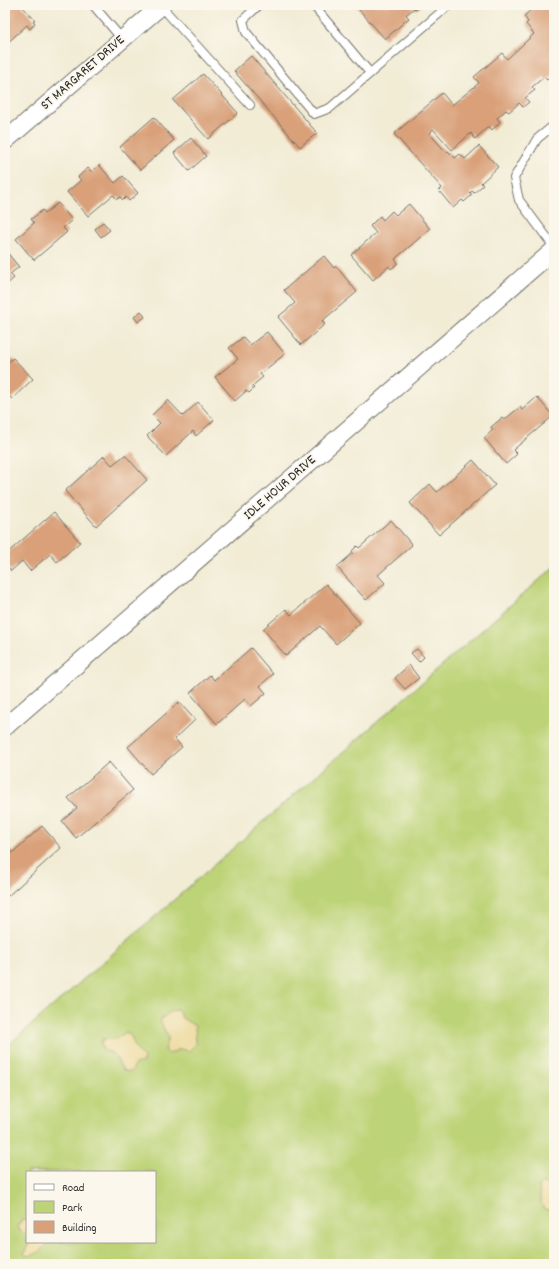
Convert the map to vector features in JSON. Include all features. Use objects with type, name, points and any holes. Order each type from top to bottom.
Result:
[{"type":"street","name":"ST MARGARET DRIVE","points":[[5,141],[162,5]]},
{"type":"street","name":"IDLE HOUR DRIVE","points":[[5,727],[554,249]]},
{"type":"lane","points":[[93,5],[122,40]]},
{"type":"lane","points":[[162,5],[250,105]]},
{"type":"lane","points":[[259,5],[243,20],[246,32],[314,114],[330,108],[448,5]]},
{"type":"lane","points":[[313,5],[370,73]]},
{"type":"lane","points":[[554,125],[537,139],[514,178],[519,200],[554,249]]},
{"type":"green space","points":[[554,567],[554,1264],[5,1264],[5,1048]]},
{"type":"sand","points":[[176,1010],[182,1018],[195,1026],[196,1044],[189,1051],[180,1049],[169,1054],[164,1050],[168,1038],[160,1020],[170,1012]]},
{"type":"sand","points":[[126,1032],[131,1036],[135,1048],[144,1058],[143,1062],[135,1064],[132,1071],[129,1072],[123,1070],[114,1054],[103,1050],[101,1043],[103,1039],[116,1039]]},
{"type":"sand","points":[[542,1183],[554,1184],[554,1206],[548,1210],[544,1209],[541,1202],[539,1186]]},
{"type":"sand","points":[[22,1219],[26,1219],[26,1234],[20,1231],[18,1227]]},
{"type":"sand","points":[[29,1243],[49,1243],[37,1253],[28,1256],[24,1254]]},
{"type":"building","points":[[7,5],[21,5],[35,20],[33,21],[35,23],[30,29],[27,25],[5,45],[5,7]]},
{"type":"building","points":[[355,5],[422,5],[416,10],[414,8],[406,15],[409,18],[385,39]]},
{"type":"building","points":[[537,5],[542,5],[544,7],[547,5],[554,10],[554,74],[547,80],[544,77],[532,87],[535,90],[525,98],[529,102],[523,107],[519,103],[509,112],[506,110],[497,118],[500,122],[492,130],[489,126],[475,139],[471,133],[452,150],[433,129],[429,133],[446,152],[448,151],[455,158],[460,154],[465,159],[479,146],[498,167],[481,183],[483,185],[474,193],[472,191],[470,193],[472,195],[464,202],[462,200],[453,208],[439,191],[442,188],[394,134],[442,93],[452,105],[479,83],[474,77],[502,53],[507,59],[534,34],[526,24],[528,22],[524,16]]},
{"type":"building","points":[[251,56],[317,133],[300,147],[234,71]]},
{"type":"building","points":[[203,74],[238,113],[208,139],[173,100]]},
{"type":"building","points":[[154,117],[174,140],[140,170],[120,147]]},
{"type":"building","points":[[191,138],[206,156],[189,171],[174,153]]},
{"type":"building","points":[[99,165],[115,183],[123,176],[138,193],[129,201],[126,197],[123,200],[120,197],[117,199],[113,195],[88,216],[67,192],[81,180],[78,177],[88,168],[92,172]]},
{"type":"building","points":[[58,203],[72,220],[63,228],[67,232],[34,260],[16,239],[34,223],[31,219],[43,210],[45,213]]},
{"type":"building","points":[[409,204],[430,229],[395,259],[398,263],[391,269],[389,266],[373,280],[351,255],[376,233],[370,226],[380,216],[383,220],[392,211],[396,215]]},
{"type":"building","points":[[103,222],[110,230],[101,237],[95,229]]},
{"type":"building","points":[[5,250],[19,267],[10,274],[14,278],[5,286]]},
{"type":"building","points":[[324,256],[334,268],[336,266],[357,292],[322,321],[325,324],[301,345],[278,317],[295,303],[284,290]]},
{"type":"building","points":[[141,311],[145,317],[138,322],[134,317]]},
{"type":"building","points":[[267,332],[285,354],[260,374],[263,377],[252,386],[254,388],[249,393],[246,391],[235,401],[215,377],[238,359],[229,348],[243,337],[250,345]]},
{"type":"building","points":[[13,358],[33,379],[12,399],[5,392],[5,365]]},
{"type":"building","points":[[537,397],[553,416],[513,450],[517,454],[506,464],[484,438],[493,430],[491,427],[502,418],[504,420],[520,407],[522,410]]},
{"type":"building","points":[[168,400],[183,416],[198,402],[214,420],[196,436],[193,431],[166,456],[147,436],[160,423],[152,415]]},
{"type":"building","points":[[125,455],[147,480],[96,526],[65,491],[104,456],[112,465]]},
{"type":"building","points":[[473,460],[495,485],[439,535],[410,503],[430,484],[437,492]]},
{"type":"building","points":[[54,512],[80,542],[57,562],[50,554],[30,571],[22,561],[11,571],[5,563],[5,555]]},
{"type":"building","points":[[391,520],[412,545],[378,575],[385,583],[366,600],[337,567],[353,553],[352,551],[357,546],[359,548]]},
{"type":"building","points":[[326,584],[360,623],[336,644],[320,626],[286,656],[263,629],[286,609],[291,615]]},
{"type":"building","points":[[251,648],[273,674],[260,686],[266,693],[251,706],[245,699],[217,724],[190,693],[210,675],[214,680]]},
{"type":"building","points":[[417,649],[424,657],[419,662],[411,653]]},
{"type":"building","points":[[409,665],[419,678],[405,689],[395,678]]},
{"type":"building","points":[[179,702],[195,720],[175,739],[182,747],[151,774],[128,747]]},
{"type":"building","points":[[109,762],[133,790],[76,838],[62,821],[77,808],[68,798]]},
{"type":"building","points":[[42,826],[61,848],[8,896],[5,892],[5,852],[9,849],[12,853]]}]
